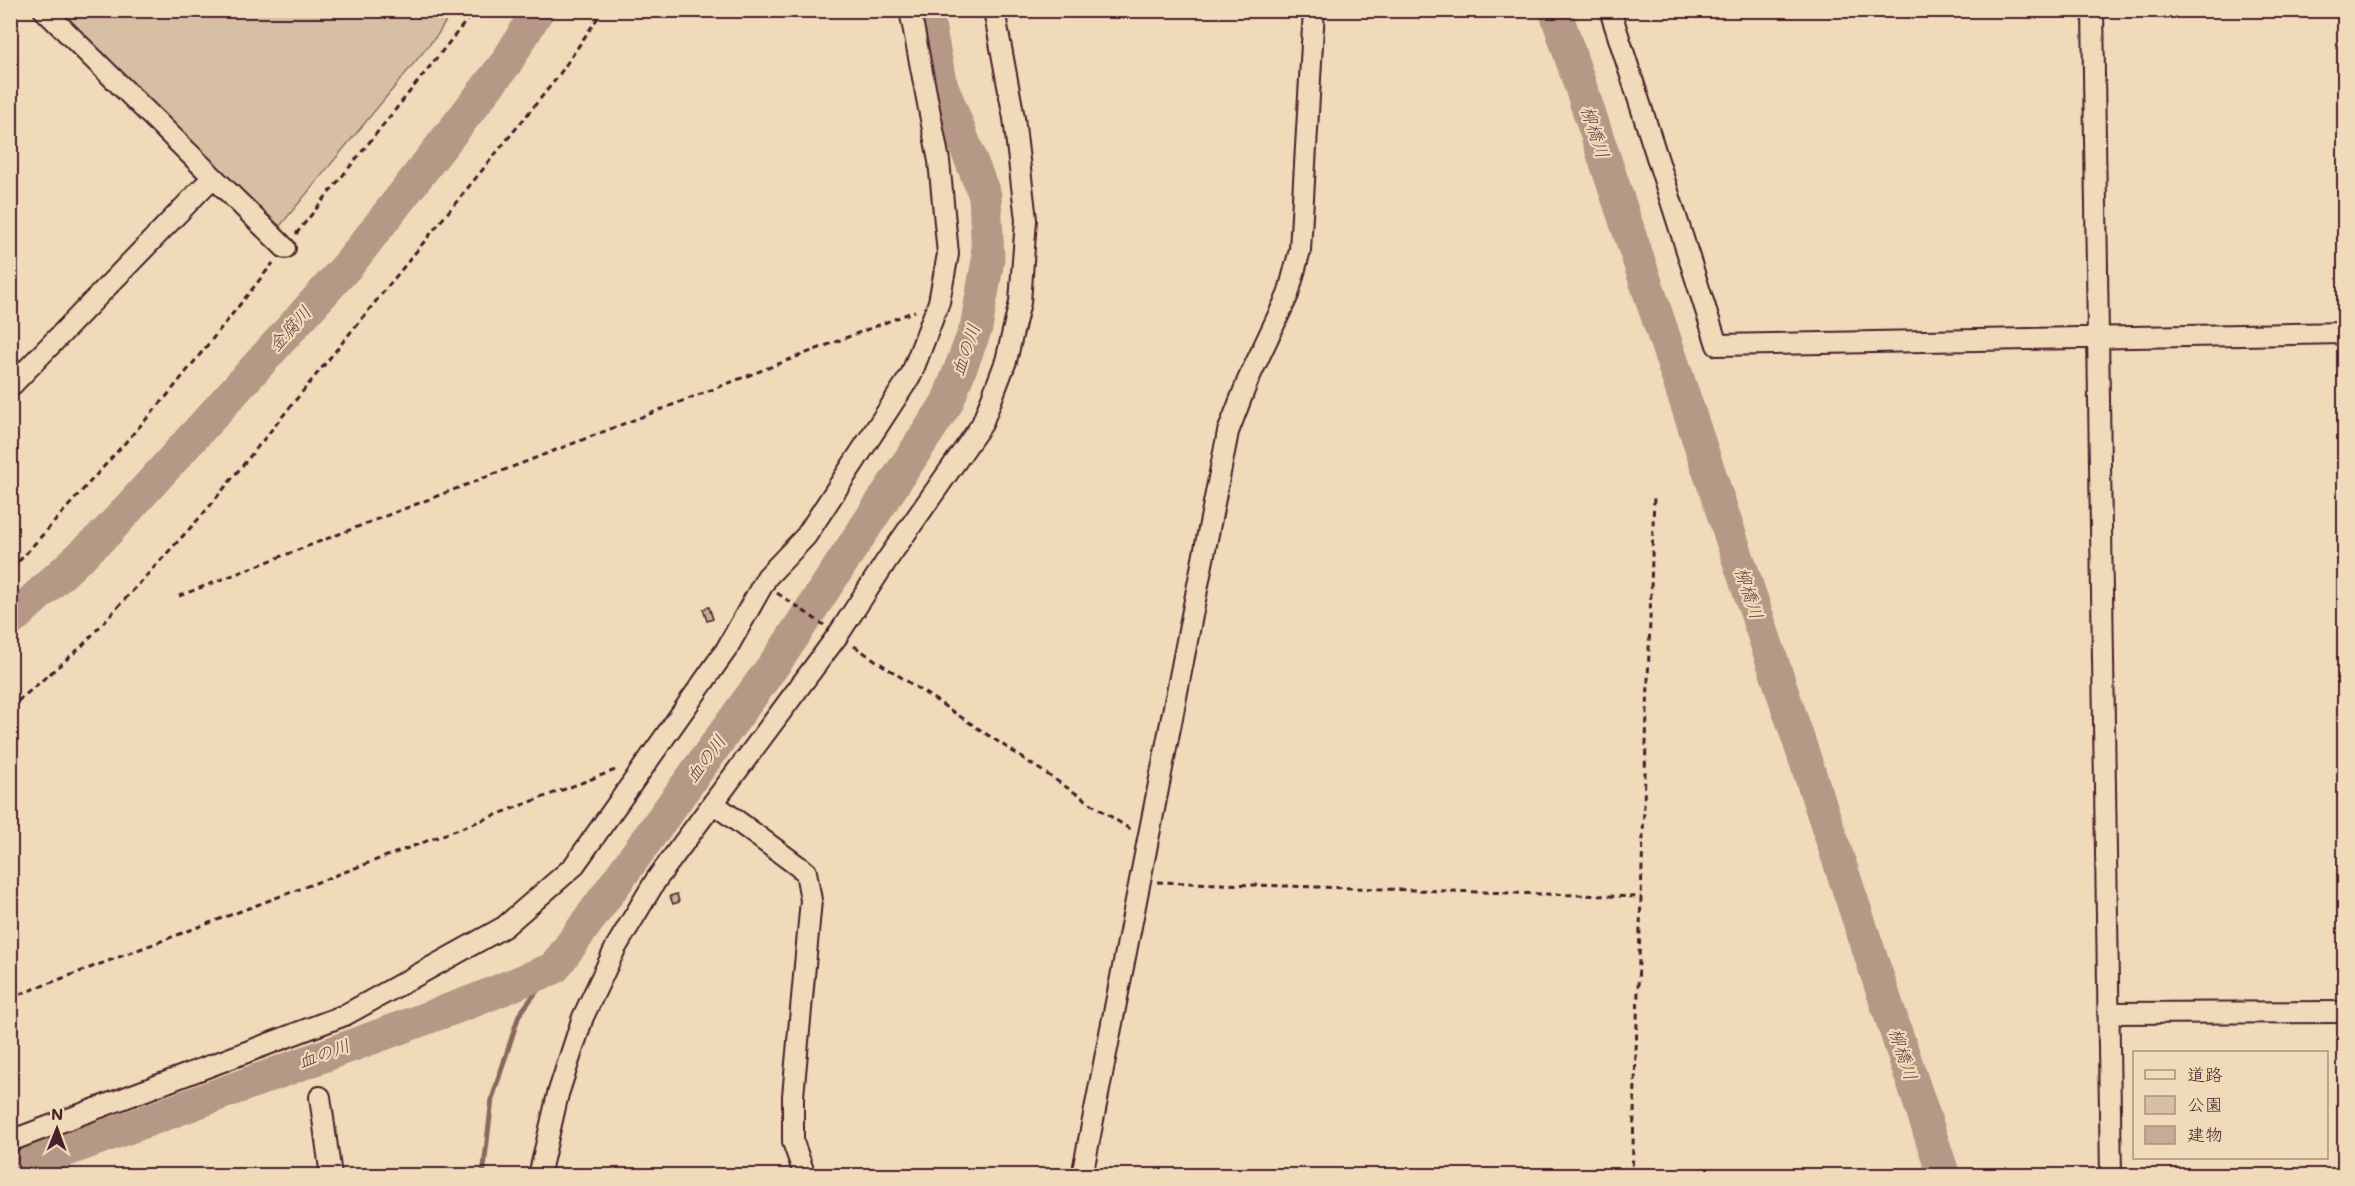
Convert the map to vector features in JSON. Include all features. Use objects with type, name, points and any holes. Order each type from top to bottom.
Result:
[{"type":"street","points":[[44,10],[285,248]]},
{"type":"street","points":[[10,1141],[345,1015],[504,927],[573,867],[726,650],[767,577],[806,536],[911,375],[939,302],[948,254],[939,161],[910,10]]},
{"type":"street","points":[[539,1176],[558,1094],[583,1017],[616,947],[650,890],[838,635],[887,560],[982,424],[1006,361],[1020,302],[1026,220],[1014,118],[994,10]]},
{"type":"street","points":[[1082,1176],[1228,432],[1248,380],[1288,295],[1300,250],[1314,10]]},
{"type":"street","points":[[1610,10],[1717,345],[2344,333]]},
{"type":"street","points":[[2092,10],[2110,1176]]},
{"type":"street","points":[[10,387],[213,177]]},
{"type":"street","points":[[713,803],[806,872],[812,900],[793,1096],[793,1142],[805,1176]]},
{"type":"street","points":[[2108,1013],[2344,1012]]},
{"type":"street","points":[[320,1097],[331,1176]]},
{"type":"path","points":[[10,568],[21,559],[166,397],[475,10]]},
{"type":"path","points":[[10,708],[81,647],[204,513],[556,78],[603,10]]},
{"type":"path","points":[[179,596],[939,302]]},
{"type":"path","points":[[1632,1176],[1654,496]]},
{"type":"path","points":[[769,587],[1147,840]]},
{"type":"path","points":[[10,998],[618,769]]},
{"type":"path","points":[[1138,882],[1641,897]]},
{"type":"green space","points":[[58,11],[452,11],[438,34],[280,226],[70,26]]},
{"type":"building","points":[[709,607],[713,619],[707,621],[703,609]]},
{"type":"building","points":[[677,894],[679,902],[673,904],[670,896]]},
{"type":"waterway","name":"金腐川","points":[[10,621],[108,531],[349,264],[506,63],[538,10]]},
{"type":"waterway","name":"血の川","points":[[10,1171],[476,1000],[554,968],[783,652],[947,403],[976,328],[988,260],[985,196],[940,81],[926,10]]},
{"type":"waterway","name":"柳橋川","points":[[1555,10],[1944,1176]]},
{"type":"waterway","points":[[483,1176],[492,1099],[519,1015],[554,968]]}]
